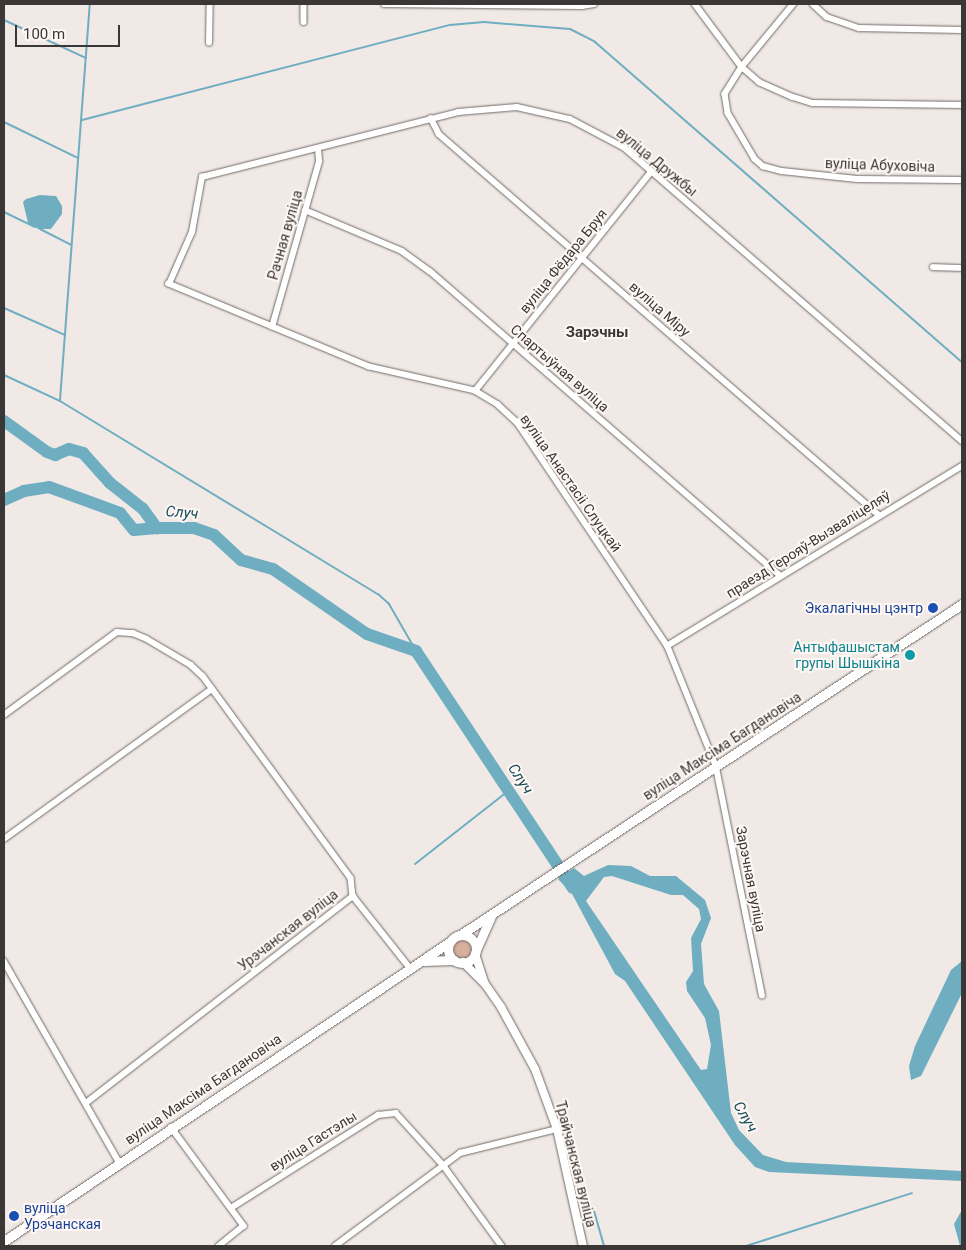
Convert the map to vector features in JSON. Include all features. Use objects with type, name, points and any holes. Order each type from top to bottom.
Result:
[{"type":"main road","name":"вуліца Максіма Багдановіча","points":[[460,935],[962,604]]},
{"type":"main road","name":"вуліца Максіма Багдановіча","points":[[475,952],[484,928],[496,911]]},
{"type":"main road","points":[[419,962],[458,961],[475,952],[472,939],[460,935],[452,940],[449,951],[458,961]]},
{"type":"main road","name":"вуліца Максіма Багдановіча","points":[[4,1241],[452,940]]},
{"type":"street","points":[[208,43],[210,4]]},
{"type":"street","points":[[304,4],[304,22]]},
{"type":"street","points":[[384,4],[594,4]]},
{"type":"street","points":[[695,4],[742,67],[759,82],[814,103],[962,105]]},
{"type":"street","points":[[742,67],[794,4]]},
{"type":"street","points":[[813,4],[828,17],[859,28],[962,30]]},
{"type":"street","name":"вуліца Абуховіча","points":[[742,67],[725,94],[724,103],[746,146],[763,166],[857,179],[962,180]]},
{"type":"street","name":"вуліца Дружбы","points":[[169,284],[192,232],[202,177],[318,149],[431,118],[488,107],[544,111],[601,133],[652,171],[962,441]]},
{"type":"street","name":"вуліца Міру","points":[[431,118],[434,129],[879,515]]},
{"type":"street","name":"Рачная вуліца","points":[[272,327],[320,162],[318,149]]},
{"type":"street","name":"вуліца Фёдара Бруя","points":[[475,392],[652,171]]},
{"type":"street","name":"Спартыўная вуліца","points":[[305,210],[402,252],[430,271],[780,575]]},
{"type":"street","points":[[933,267],[962,268]]},
{"type":"street","name":"вуліца Анастасіі Слуцкай","points":[[169,284],[369,368],[475,392],[498,405],[516,422],[667,646],[716,767]]},
{"type":"street","name":"праезд Герояў-Вызваліцеляў","points":[[667,646],[780,575],[962,466]]},
{"type":"street","name":"Урэчанская вуліца","points":[[4,715],[117,632],[133,633],[147,639],[191,665],[212,689],[352,878],[353,896],[86,1103]]},
{"type":"street","points":[[4,839],[212,689]]},
{"type":"street","name":"Зарэчная вуліца","points":[[716,767],[762,996]]},
{"type":"street","points":[[353,896],[410,968]]},
{"type":"street","name":"Трайчанская вуліца","points":[[475,952],[485,984],[535,1069],[557,1129],[583,1246]]},
{"type":"street","points":[[4,960],[119,1162]]},
{"type":"street","name":"Трайчанская вуліца","points":[[458,961],[485,984]]},
{"type":"street","name":"вуліца Гастэлы","points":[[231,1208],[386,1112],[396,1113],[404,1119],[444,1166]]},
{"type":"street","points":[[171,1127],[244,1226],[219,1246]]},
{"type":"street","points":[[335,1246],[444,1166],[469,1150],[557,1129]]},
{"type":"street","points":[[444,1166],[502,1246]]},
{"type":"shaded area","points":[[462,939],[469,942],[472,949],[469,956],[462,959],[455,956],[452,949],[455,942]]},
{"type":"water","points":[[40,195],[56,196],[62,206],[62,214],[51,229],[38,229],[28,223],[23,202],[26,199]]},
{"type":"water","points":[[608,865],[631,866],[650,876],[676,876],[705,900],[711,918],[701,944],[704,984],[719,1011],[731,1113],[739,1130],[763,1155],[786,1162],[962,1171],[962,1181],[769,1172],[755,1167],[735,1145],[625,981],[615,974],[571,892],[558,879],[574,868],[584,876]],"holes":[[[612,876],[671,895],[683,895],[699,909],[701,919],[691,938],[693,971],[686,982],[687,991],[705,1018],[711,1045],[707,1069],[701,1070],[586,901],[604,877]]]},
{"type":"water","points":[[962,961],[962,993],[921,1076],[911,1080],[909,1066],[915,1046],[951,970]]},
{"type":"water","points":[[962,1210],[962,1246],[960,1246],[954,1224]]},
{"type":"waterway","points":[[60,400],[90,4]]},
{"type":"waterway","points":[[4,20],[86,58]]},
{"type":"waterway","points":[[82,120],[450,25],[484,22],[570,29],[595,42],[962,362]]},
{"type":"waterway","points":[[4,122],[78,158]]},
{"type":"waterway","points":[[4,212],[35,227]]},
{"type":"waterway","points":[[40,229],[71,245]]},
{"type":"waterway","points":[[4,308],[65,335]]},
{"type":"waterway","points":[[4,375],[60,401],[378,594],[389,604],[416,651]]},
{"type":"waterway","name":"Случ","points":[[4,421],[47,452],[55,455],[69,449],[83,453],[110,483],[143,509],[157,528],[194,528],[214,535],[241,560],[273,569],[367,634],[416,651],[573,888]]},
{"type":"waterway","points":[[4,500],[24,491],[49,487],[120,513],[134,530],[157,528]]},
{"type":"waterway","points":[[415,864],[508,791]]},
{"type":"waterway","points":[[746,1246],[912,1193]]},
{"type":"waterway","points":[[594,1211],[604,1246]]},
{"type":"place","name":"Экалагічны цэнтр","points":[[933,608]]},
{"type":"place","name":"Антыфашыстам групы Шышкіна","points":[[910,655]]},
{"type":"place","name":"вуліца Урэчанская","points":[[14,1216]]},
{"type":"district","name":"Зарэчны","points":[[597,333]]}]
